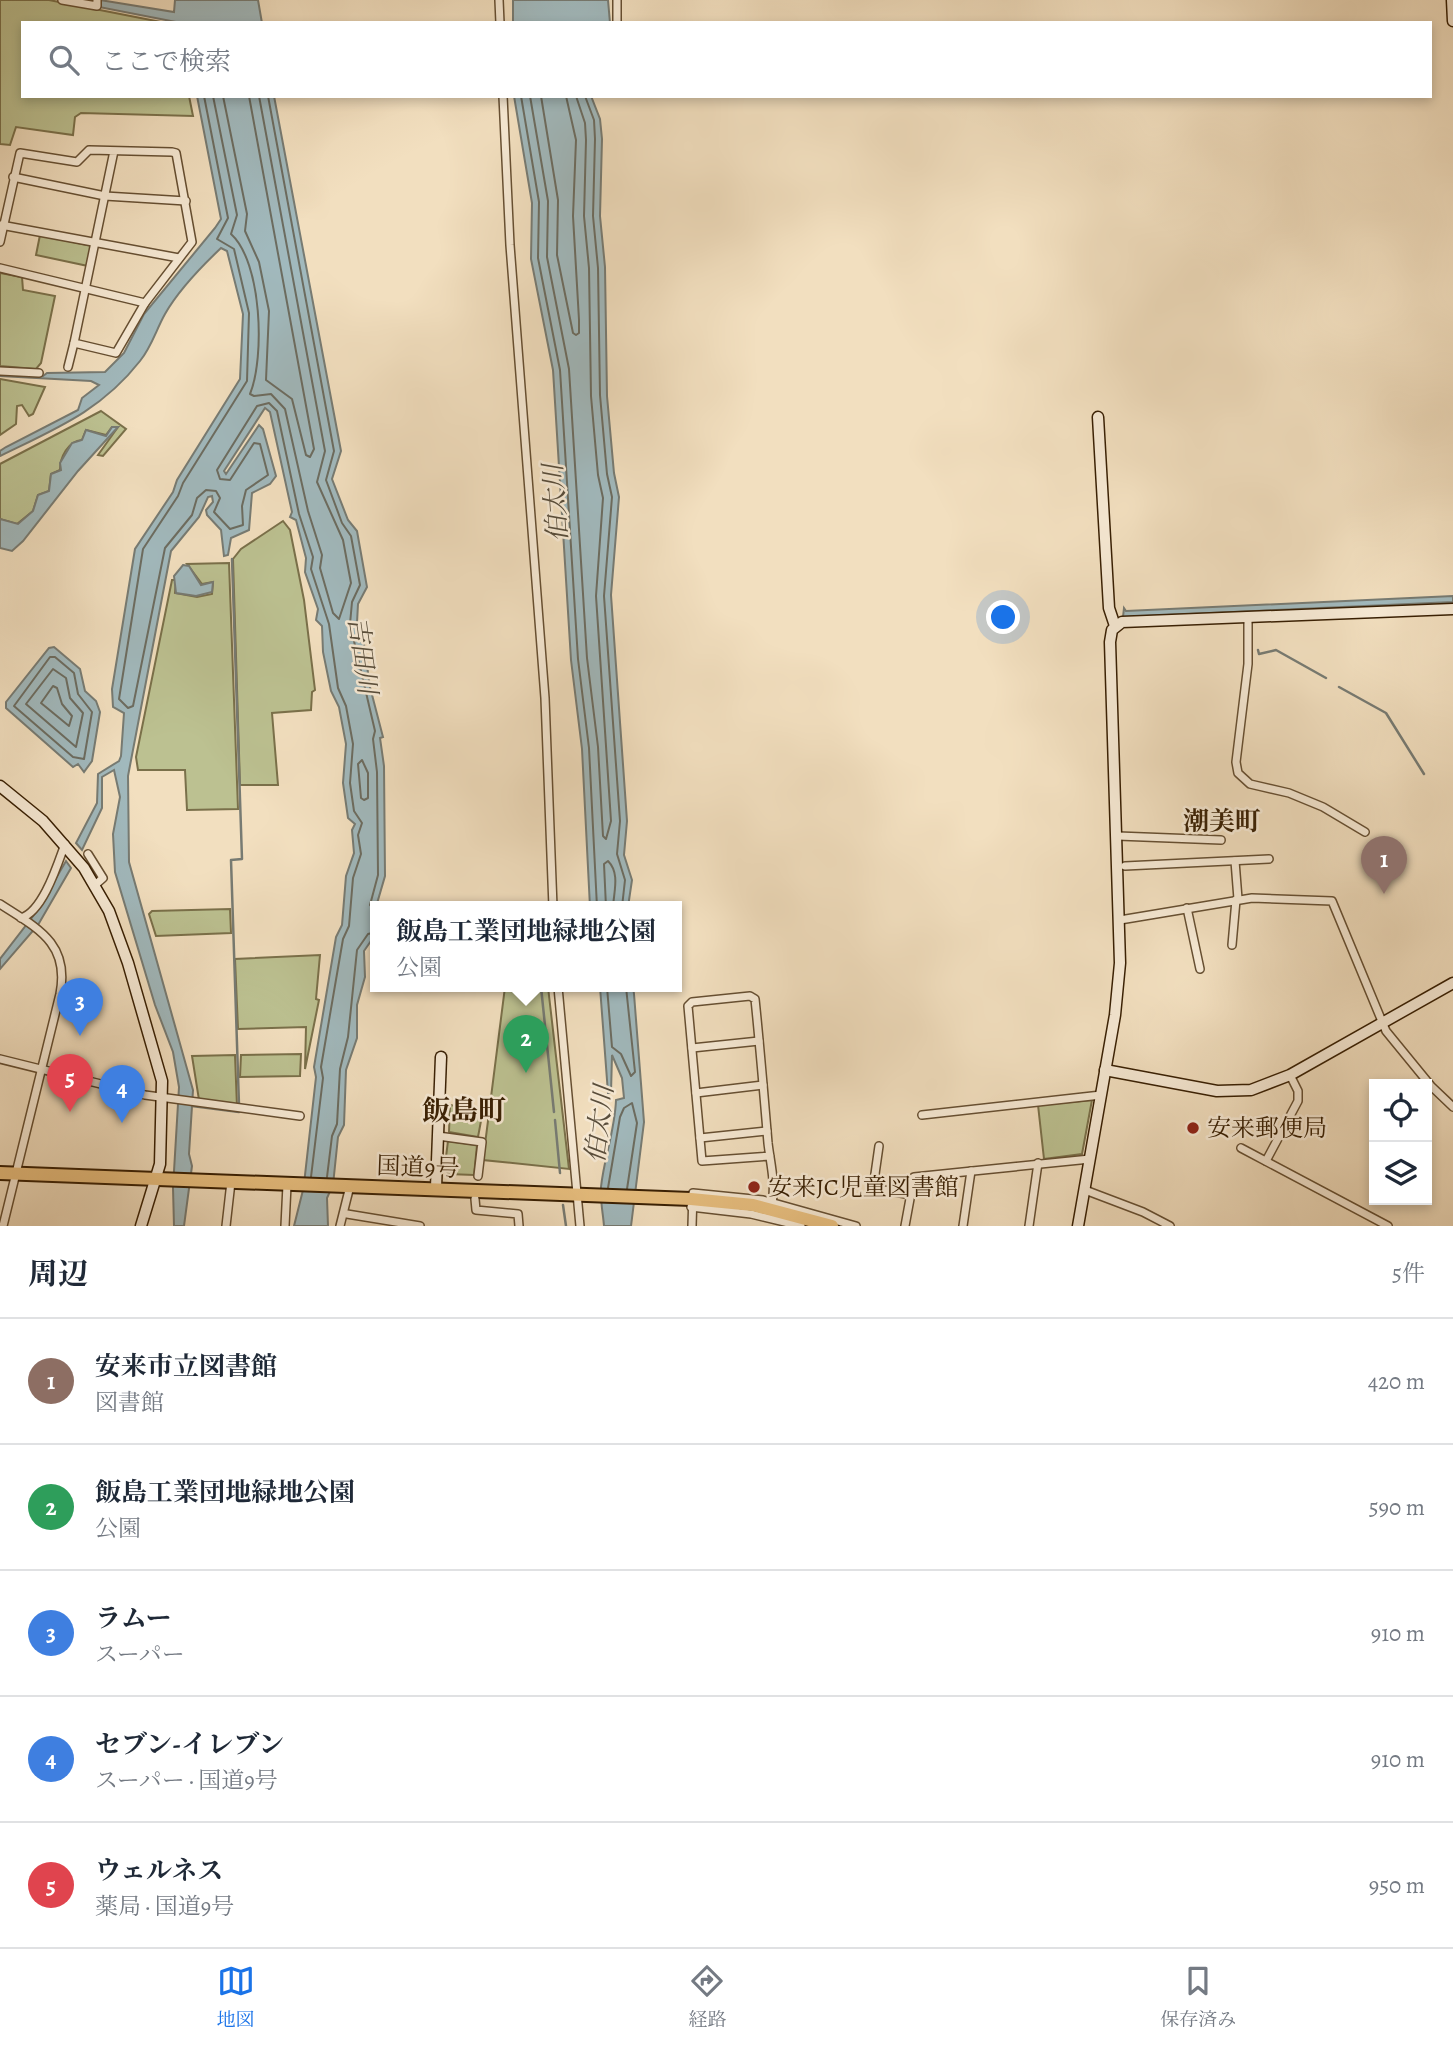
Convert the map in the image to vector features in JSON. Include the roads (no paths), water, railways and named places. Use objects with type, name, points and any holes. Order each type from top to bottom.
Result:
[{"type":"highway","name":"国道9号","points":[[0,1173],[290,1185],[436,1187],[753,1205],[832,1226]]},
{"type":"street","points":[[62,0],[97,6],[97,1]]},
{"type":"street","points":[[499,0],[500,21]]},
{"type":"street","points":[[617,0],[617,21]]},
{"type":"street","points":[[1452,0],[1453,21]]},
{"type":"street","points":[[503,98],[510,245],[545,698],[553,901]]},
{"type":"street","points":[[0,242],[16,158],[23,152],[77,162],[87,151],[176,153],[192,240],[145,303],[116,352],[74,343]]},
{"type":"street","points":[[68,368],[114,151]]},
{"type":"street","points":[[13,177],[105,196],[186,201]]},
{"type":"street","points":[[2,225],[179,258]]},
{"type":"street","points":[[0,268],[145,303]]},
{"type":"street","points":[[0,371],[39,373]]},
{"type":"street","points":[[1079,1226],[1115,1015],[1120,920],[1110,642],[1115,626],[1109,608],[1098,417]]},
{"type":"street","points":[[1115,626],[1122,622],[1248,615],[1453,609]]},
{"type":"street","points":[[1248,615],[1248,664],[1236,762],[1238,773],[1250,784],[1289,793],[1323,807],[1365,832]]},
{"type":"street","points":[[0,787],[67,847],[78,861],[95,885],[126,956],[159,1066],[163,1097],[157,1178],[141,1226]]},
{"type":"street","points":[[1118,836],[1221,840]]},
{"type":"street","points":[[24,920],[32,912],[55,874],[67,847]]},
{"type":"street","points":[[88,854],[104,879],[95,885]]},
{"type":"street","points":[[1125,866],[1269,859]]},
{"type":"street","points":[[1232,945],[1237,899],[1235,861]]},
{"type":"street","points":[[1120,920],[1237,899],[1334,902],[1382,1023],[1431,1086],[1453,1107]]},
{"type":"street","points":[[0,904],[36,928],[55,947],[62,967],[60,994],[3,1226]]},
{"type":"street","points":[[1188,908],[1200,969]]},
{"type":"street","points":[[1105,1070],[1226,1091],[1251,1090],[1290,1075],[1453,982]]},
{"type":"street","points":[[558,992],[580,1226]]},
{"type":"street","points":[[770,1156],[706,1163],[702,1161],[688,1006],[692,1002],[750,996],[755,999],[770,1156],[772,1202]]},
{"type":"street","points":[[692,1048],[759,1041]]},
{"type":"street","points":[[436,1187],[441,1057]]},
{"type":"street","points":[[0,1059],[163,1097],[193,1100],[203,1105],[300,1116]]},
{"type":"street","points":[[1266,1161],[1298,1101],[1298,1091],[1290,1075]]},
{"type":"street","points":[[696,1093],[763,1086]]},
{"type":"street","points":[[922,1115],[1101,1095]]},
{"type":"street","points":[[700,1138],[767,1131]]},
{"type":"street","points":[[438,1136],[482,1142],[478,1175]]},
{"type":"street","points":[[879,1146],[873,1188],[911,1195]]},
{"type":"street","points":[[1241,1148],[1388,1226]]},
{"type":"street","points":[[905,1226],[914,1177],[1090,1159]]},
{"type":"street","points":[[1028,1226],[1038,1163]]},
{"type":"street","points":[[963,1226],[971,1171]]},
{"type":"street","points":[[226,1226],[230,1182]]},
{"type":"street","points":[[285,1226],[290,1185]]},
{"type":"street","points":[[340,1226],[348,1186]]},
{"type":"street","points":[[1085,1190],[1143,1212],[1170,1226]]},
{"type":"street","points":[[692,1226],[689,1202],[693,1193],[772,1202],[856,1226]]},
{"type":"street","points":[[475,1199],[476,1210],[518,1214],[519,1226]]},
{"type":"street","points":[[689,1202],[769,1216],[801,1226]]},
{"type":"street","points":[[347,1214],[421,1226]]},
{"type":"water","points":[[100,0],[174,12],[175,0],[258,0],[262,21],[171,21],[99,7]]},
{"type":"water","points":[[513,0],[608,0],[610,21],[513,21]]},
{"type":"water","name":"吉田川","points":[[197,98],[274,98],[341,451],[332,479],[348,520],[357,531],[367,587],[358,604],[357,623],[363,637],[370,687],[383,737],[380,738],[384,766],[385,876],[378,901],[370,901],[370,942],[364,951],[365,977],[357,1005],[357,1038],[346,1070],[344,1125],[338,1137],[333,1185],[304,1184],[316,1077],[314,1067],[336,937],[342,925],[346,876],[354,853],[352,830],[355,824],[348,818],[343,783],[346,744],[339,707],[331,691],[323,652],[322,626],[316,620],[318,609],[305,572],[306,558],[296,520],[290,517],[292,512],[270,412],[265,408],[224,471],[226,474],[259,425],[263,429],[276,476],[270,484],[252,493],[249,530],[231,538],[228,555],[224,556],[221,530],[207,515],[206,510],[213,502],[212,496],[208,497],[199,517],[171,551],[128,776],[129,862],[193,1090],[189,1154],[192,1166],[184,1226],[174,1226],[173,1188],[179,1087],[173,1052],[155,1005],[115,872],[113,834],[120,797],[114,770],[102,777],[102,808],[82,850],[76,843],[97,803],[98,774],[119,761],[121,756],[124,713],[113,707],[112,689],[135,549],[173,492],[177,480],[240,379],[243,314],[227,251],[221,248],[183,288],[170,305],[144,355],[109,393],[76,417],[0,456],[0,451],[6,447],[78,410],[82,398],[99,385],[91,381],[0,374],[43,376],[47,373],[105,372],[124,353],[144,314],[221,219]]},
{"type":"water","points":[[514,98],[592,98],[600,119],[602,139],[600,216],[605,267],[607,396],[614,473],[619,497],[611,595],[627,821],[624,855],[632,880],[629,901],[590,901],[582,749],[571,660],[553,370],[531,259],[532,203]]},
{"type":"water","points":[[112,427],[118,427],[78,471],[23,541],[12,551],[0,548],[0,519],[18,524],[33,511],[38,495],[49,491],[51,474],[61,470],[60,463],[72,443],[82,440],[86,430],[106,436]]},
{"type":"water","points":[[183,565],[189,566],[201,585],[213,582],[212,592],[196,596],[176,593],[174,576]]},
{"type":"water","points":[[1453,596],[1453,602],[1123,617],[1124,608],[1126,611]]},
{"type":"water","points":[[54,647],[80,669],[85,691],[96,701],[100,712],[92,761],[84,772],[78,764],[73,767],[6,708],[6,702],[49,648]]},
{"type":"water","points":[[66,861],[71,868],[38,925],[0,969],[0,959],[37,911]]},
{"type":"water","points":[[600,992],[634,992],[644,1122],[631,1226],[604,1226],[602,1176],[616,1100],[624,1098],[622,1078],[612,1055],[611,1093],[608,1093]]},
{"type":"water","points":[[304,1186],[332,1187],[327,1198],[328,1226],[294,1226]]},
{"type":"waterway","points":[[85,0],[95,2]]},
{"type":"waterway","points":[[232,559],[242,859],[231,860],[239,1105]]},
{"type":"waterway","points":[[1258,650],[1259,654],[1276,650],[1326,678]]},
{"type":"waterway","points":[[1339,687],[1386,713],[1424,774]]},
{"type":"waterway","points":[[542,992],[554,1112]]},
{"type":"waterway","points":[[192,1106],[239,1112]]},
{"type":"waterway","points":[[555,1120],[560,1173]]},
{"type":"waterway","points":[[563,1205],[566,1226]]},
{"type":"place","name":"安来市立図書館","points":[[1384,894]]},
{"type":"place","name":"ラムー","points":[[80,1036]]},
{"type":"place","name":"飯島工業団地緑地公園","points":[[526,1073]]},
{"type":"place","name":"ウェルネス","points":[[70,1112]]},
{"type":"place","name":"セブン-イレブン","points":[[122,1123]]},
{"type":"place","name":"安来郵便局","points":[[1193,1128]]},
{"type":"place","name":"安来JC児童図書館","points":[[754,1187]]},
{"type":"district","name":"潮美町","points":[[1222,821]]},
{"type":"district","name":"飯島町","points":[[464,1110]]},
{"type":"water label","name":"伯太川","points":[[555,503]]},
{"type":"water label","name":"伯太川","points":[[599,1124]]}]
